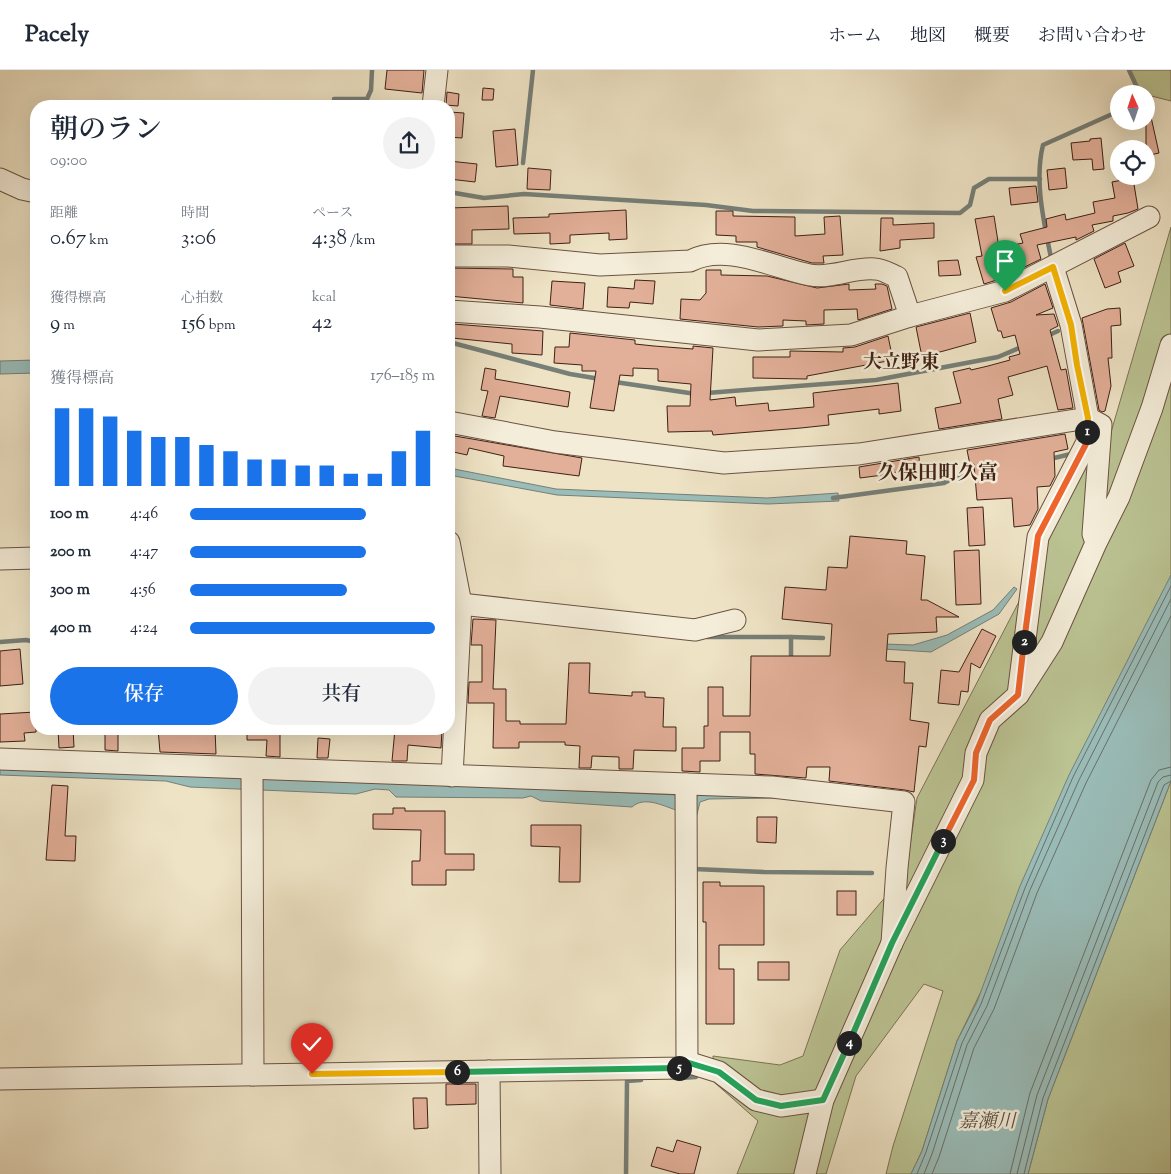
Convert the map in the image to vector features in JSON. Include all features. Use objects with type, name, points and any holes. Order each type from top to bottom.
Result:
[{"type":"street","points":[[434,100],[437,70]]},
{"type":"street","points":[[0,179],[30,191]]},
{"type":"street","points":[[455,311],[540,317],[758,340],[851,335],[910,316],[1005,291],[1149,217]]},
{"type":"street","points":[[455,256],[508,256],[600,265],[690,261],[699,256],[731,255],[765,261],[811,275],[836,275],[850,271],[876,269],[897,276],[910,316]]},
{"type":"street","points":[[1018,695],[1038,536],[1087,442],[1088,418],[1071,325],[1053,267]]},
{"type":"street","points":[[805,1174],[823,1100],[892,943],[974,780],[976,753],[990,720],[1018,695],[1052,642],[1096,543],[1120,497],[1152,408],[1171,345]]},
{"type":"street","points":[[455,423],[555,442],[724,463],[859,454],[1088,418],[1101,425],[1093,534],[1096,543]]},
{"type":"street","points":[[0,559],[30,558]]},
{"type":"street","points":[[455,576],[461,604],[455,719]]},
{"type":"street","points":[[461,604],[695,630],[735,620]]},
{"type":"street","points":[[452,776],[454,735]]},
{"type":"street","points":[[0,759],[452,776],[686,794],[772,786],[904,802],[896,868],[892,943]]},
{"type":"street","points":[[252,769],[253,1075]]},
{"type":"street","points":[[0,1079],[681,1068],[686,1062],[686,794]]},
{"type":"street","points":[[686,1062],[719,1072],[756,1100],[781,1106],[823,1100]]},
{"type":"street","points":[[490,1071],[490,1174]]},
{"type":"green space","points":[[1129,70],[1171,70],[1171,101],[1155,97],[1155,85],[1136,85]]},
{"type":"green space","points":[[1171,227],[1171,601],[957,1041],[922,1151],[911,1174],[886,1174],[893,1146],[943,991],[924,984],[856,1076],[826,1174],[737,1174],[758,1121],[714,1082],[713,1056],[780,1065],[803,1056],[840,950],[906,873],[917,798],[1037,567],[1087,451],[1107,446]]},
{"type":"green space","points":[[1171,781],[1171,1174],[1028,1174],[1048,1099]]},
{"type":"water","points":[[30,360],[30,373],[0,374],[0,361]]},
{"type":"water","points":[[455,469],[556,489],[767,498],[838,493],[839,501],[768,504],[557,495],[455,476]]},
{"type":"water","name":"嘉瀬川","points":[[1171,575],[1171,781],[1048,1099],[1028,1174],[911,1174],[922,1151],[957,1041],[977,1002],[1020,886],[1069,775]]},
{"type":"water","points":[[1014,587],[1017,589],[999,614],[931,652],[883,649],[884,644],[913,645],[947,635],[993,610]]},
{"type":"water","points":[[0,766],[678,795],[679,811],[649,802],[643,802],[632,807],[541,801],[531,796],[523,798],[396,797],[389,790],[375,789],[356,794],[190,787],[166,781],[0,775]]},
{"type":"water","points":[[776,794],[776,798],[709,799],[700,802],[696,818],[694,795]]},
{"type":"building","points":[[387,70],[424,70],[422,93],[385,89]]},
{"type":"building","points":[[483,88],[494,89],[493,100],[482,100]]},
{"type":"building","points":[[447,92],[459,94],[458,106],[455,106],[455,100],[446,100]]},
{"type":"building","points":[[455,112],[464,113],[462,138],[455,137]]},
{"type":"building","points":[[515,129],[518,165],[496,167],[493,131]]},
{"type":"building","points":[[1146,130],[1154,130],[1159,153],[1155,154],[1155,140],[1146,140]]},
{"type":"building","points":[[1101,138],[1104,169],[1093,170],[1092,159],[1073,160],[1071,143]]},
{"type":"building","points":[[455,162],[477,164],[475,182],[455,180]]},
{"type":"building","points":[[528,168],[551,170],[550,190],[527,189]]},
{"type":"building","points":[[1065,168],[1067,188],[1049,190],[1047,170]]},
{"type":"building","points":[[1113,185],[1134,185],[1138,209],[1113,216],[1113,221],[1092,225],[1094,231],[1076,240],[1076,237],[1037,245],[1041,259],[1000,279],[984,284],[976,257],[982,256],[975,219],[994,216],[999,248],[1023,243],[1020,234],[1047,227],[1046,219],[1065,214],[1066,220],[1095,213],[1093,202],[1115,198]]},
{"type":"building","points":[[1036,186],[1038,202],[1011,205],[1009,188]]},
{"type":"building","points":[[508,206],[509,229],[472,230],[472,244],[455,244],[455,208]]},
{"type":"building","points":[[626,210],[627,239],[609,240],[609,233],[570,235],[570,243],[550,244],[550,233],[514,234],[513,218],[549,217],[549,214]]},
{"type":"building","points":[[716,211],[733,211],[733,216],[795,217],[795,236],[825,234],[824,217],[840,216],[843,255],[823,256],[824,263],[812,263],[757,247],[757,242],[736,242],[736,236],[716,235]]},
{"type":"building","points":[[881,218],[893,218],[893,225],[934,223],[934,238],[900,240],[900,248],[880,251]]},
{"type":"building","points":[[1125,243],[1134,266],[1118,272],[1121,282],[1105,288],[1094,259]]},
{"type":"building","points":[[958,260],[961,275],[939,276],[938,261]]},
{"type":"building","points":[[455,268],[513,269],[513,277],[523,277],[523,303],[455,297]]},
{"type":"building","points":[[706,270],[721,270],[721,275],[767,276],[817,288],[849,284],[849,290],[876,289],[875,284],[882,284],[887,286],[892,309],[858,320],[857,309],[824,310],[824,324],[806,325],[806,321],[783,320],[783,326],[758,327],[680,319],[681,299],[700,300],[706,293]]},
{"type":"building","points":[[635,280],[655,281],[653,304],[630,302],[629,308],[607,307],[608,287],[634,289]]},
{"type":"building","points":[[552,281],[585,283],[583,309],[550,305]]},
{"type":"building","points":[[1045,284],[1053,308],[1036,315],[1054,314],[1058,326],[1050,330],[1061,370],[1066,369],[1073,408],[1058,410],[1047,366],[1008,377],[1013,395],[998,399],[1002,419],[939,429],[935,408],[961,403],[953,372],[988,366],[1010,360],[1009,357],[1020,354],[1015,335],[1003,338],[1001,331],[998,331],[991,308],[1011,302]]},
{"type":"building","points":[[1120,308],[1121,325],[1111,326],[1112,358],[1108,358],[1111,386],[1105,411],[1102,412],[1099,410],[1082,318],[1107,309]]},
{"type":"building","points":[[970,313],[976,342],[922,357],[916,327]]},
{"type":"building","points":[[455,324],[543,331],[542,355],[512,353],[512,344],[455,338]]},
{"type":"building","points":[[570,333],[635,340],[635,344],[654,346],[693,349],[693,346],[713,348],[710,400],[735,397],[736,406],[768,403],[769,411],[814,407],[813,393],[898,383],[901,411],[879,414],[879,409],[828,415],[829,425],[801,428],[713,435],[712,431],[668,432],[667,406],[690,406],[691,384],[658,381],[658,369],[633,368],[633,376],[620,375],[614,411],[590,408],[596,371],[582,371],[582,365],[554,363],[555,347],[569,347]]},
{"type":"building","points":[[888,336],[893,360],[807,376],[807,379],[753,378],[753,357],[790,357],[790,351],[843,352],[843,348],[855,347]]},
{"type":"building","points":[[485,368],[496,370],[495,379],[570,392],[568,407],[500,396],[495,418],[482,416],[488,391],[481,390]]},
{"type":"building","points":[[1065,434],[1068,449],[1054,452],[1055,476],[1050,486],[1037,487],[1038,509],[1030,525],[1014,527],[1012,498],[977,500],[974,464],[970,465],[967,450]]},
{"type":"building","points":[[455,436],[582,458],[579,476],[503,466],[504,456],[469,448],[467,455],[455,452]]},
{"type":"building","points":[[919,457],[920,471],[883,473],[883,475],[860,478],[859,467]]},
{"type":"building","points":[[983,507],[985,545],[969,546],[967,508]]},
{"type":"building","points":[[850,536],[907,541],[906,554],[925,556],[921,600],[927,600],[959,617],[936,617],[937,632],[888,634],[886,661],[905,662],[904,683],[913,683],[910,720],[929,723],[926,747],[919,746],[914,792],[829,781],[830,767],[807,767],[806,778],[755,774],[755,754],[750,754],[750,732],[720,732],[720,761],[700,761],[700,772],[682,771],[682,748],[704,748],[704,726],[708,726],[708,687],[723,687],[723,716],[750,716],[751,656],[830,656],[832,624],[782,619],[785,587],[826,590],[828,567],[847,568]]},
{"type":"building","points":[[979,550],[981,604],[956,605],[954,551]]},
{"type":"building","points":[[473,619],[496,620],[493,689],[506,689],[506,721],[520,721],[520,724],[566,724],[569,663],[590,663],[589,693],[632,696],[632,692],[645,692],[645,697],[664,698],[663,727],[676,727],[676,751],[634,750],[633,769],[619,769],[619,757],[592,756],[591,768],[579,768],[580,746],[565,745],[565,742],[519,742],[519,748],[493,748],[494,703],[468,703],[469,682],[482,682],[482,645],[471,645]]},
{"type":"building","points":[[982,629],[996,636],[980,668],[971,663],[968,692],[961,691],[959,705],[938,703],[941,670],[959,672]]},
{"type":"building","points":[[20,649],[23,684],[0,686],[0,651]]},
{"type":"building","points":[[30,712],[30,732],[24,733],[25,741],[0,742],[0,714]]},
{"type":"building","points":[[58,735],[73,735],[74,747],[59,748]]},
{"type":"building","points":[[105,735],[118,735],[118,751],[105,750]]},
{"type":"building","points":[[159,735],[215,735],[216,754],[160,752]]},
{"type":"building","points":[[247,735],[280,735],[280,757],[266,756],[267,740],[247,740]]},
{"type":"building","points":[[394,735],[442,735],[441,748],[408,745],[407,761],[392,761]]},
{"type":"building","points":[[318,738],[330,739],[328,758],[317,758]]},
{"type":"building","points":[[52,785],[68,786],[65,836],[76,836],[75,861],[46,860]]},
{"type":"building","points":[[393,808],[405,808],[405,811],[445,811],[445,854],[474,854],[474,870],[446,870],[446,885],[412,885],[412,861],[420,861],[421,830],[373,829],[373,814],[393,814]]},
{"type":"building","points":[[757,817],[777,817],[776,843],[757,842]]},
{"type":"building","points":[[531,825],[581,825],[580,882],[559,882],[560,847],[531,846]]},
{"type":"building","points":[[703,882],[720,882],[720,886],[764,886],[764,945],[719,945],[719,969],[734,969],[734,1024],[706,1024],[706,922],[703,922]]},
{"type":"building","points":[[837,891],[856,891],[856,915],[837,915]]},
{"type":"building","points":[[758,962],[789,962],[789,980],[758,980]]},
{"type":"building","points":[[446,1084],[476,1084],[476,1104],[446,1105]]},
{"type":"building","points":[[413,1098],[427,1098],[428,1128],[414,1129]]},
{"type":"building","points":[[677,1140],[701,1147],[694,1174],[680,1174],[651,1166],[657,1147],[673,1152]]},
{"type":"waterway","points":[[334,99],[367,99],[371,90],[372,70]]},
{"type":"waterway","points":[[523,163],[533,70]]},
{"type":"waterway","points":[[1129,70],[1136,85]]},
{"type":"waterway","points":[[1051,258],[1043,216],[1039,173],[1043,145],[1110,115]]},
{"type":"waterway","points":[[455,193],[484,198],[524,194],[706,205],[753,211],[960,213],[970,205],[974,188],[989,179],[1040,179]]},
{"type":"waterway","points":[[1047,336],[1058,331]]},
{"type":"waterway","points":[[455,344],[570,374],[600,379]]},
{"type":"waterway","points":[[707,393],[876,380],[998,357],[1024,346]]},
{"type":"waterway","points":[[615,382],[696,394]]},
{"type":"waterway","points":[[1050,459],[1071,454]]},
{"type":"waterway","points":[[833,498],[944,483],[965,472],[979,471]]},
{"type":"waterway","points":[[707,637],[791,637],[791,660]]},
{"type":"waterway","points":[[791,637],[823,638]]},
{"type":"waterway","points":[[0,642],[30,641]]},
{"type":"waterway","points":[[694,869],[872,873]]},
{"type":"waterway","points":[[680,1078],[696,1077]]},
{"type":"waterway","points":[[626,1174],[627,1081],[641,1080]]},
{"type":"district","name":"大立野東","points":[[901,361]]},
{"type":"district","name":"久保田町久富","points":[[938,472]]},
{"type":"route","points":[[312,1074],[681,1068],[686,1062],[719,1072],[756,1100],[781,1106],[823,1100],[892,943],[974,780],[976,753],[990,720],[1018,695],[1038,536],[1087,442],[1088,418],[1071,325],[1053,267],[1005,291]]}]
